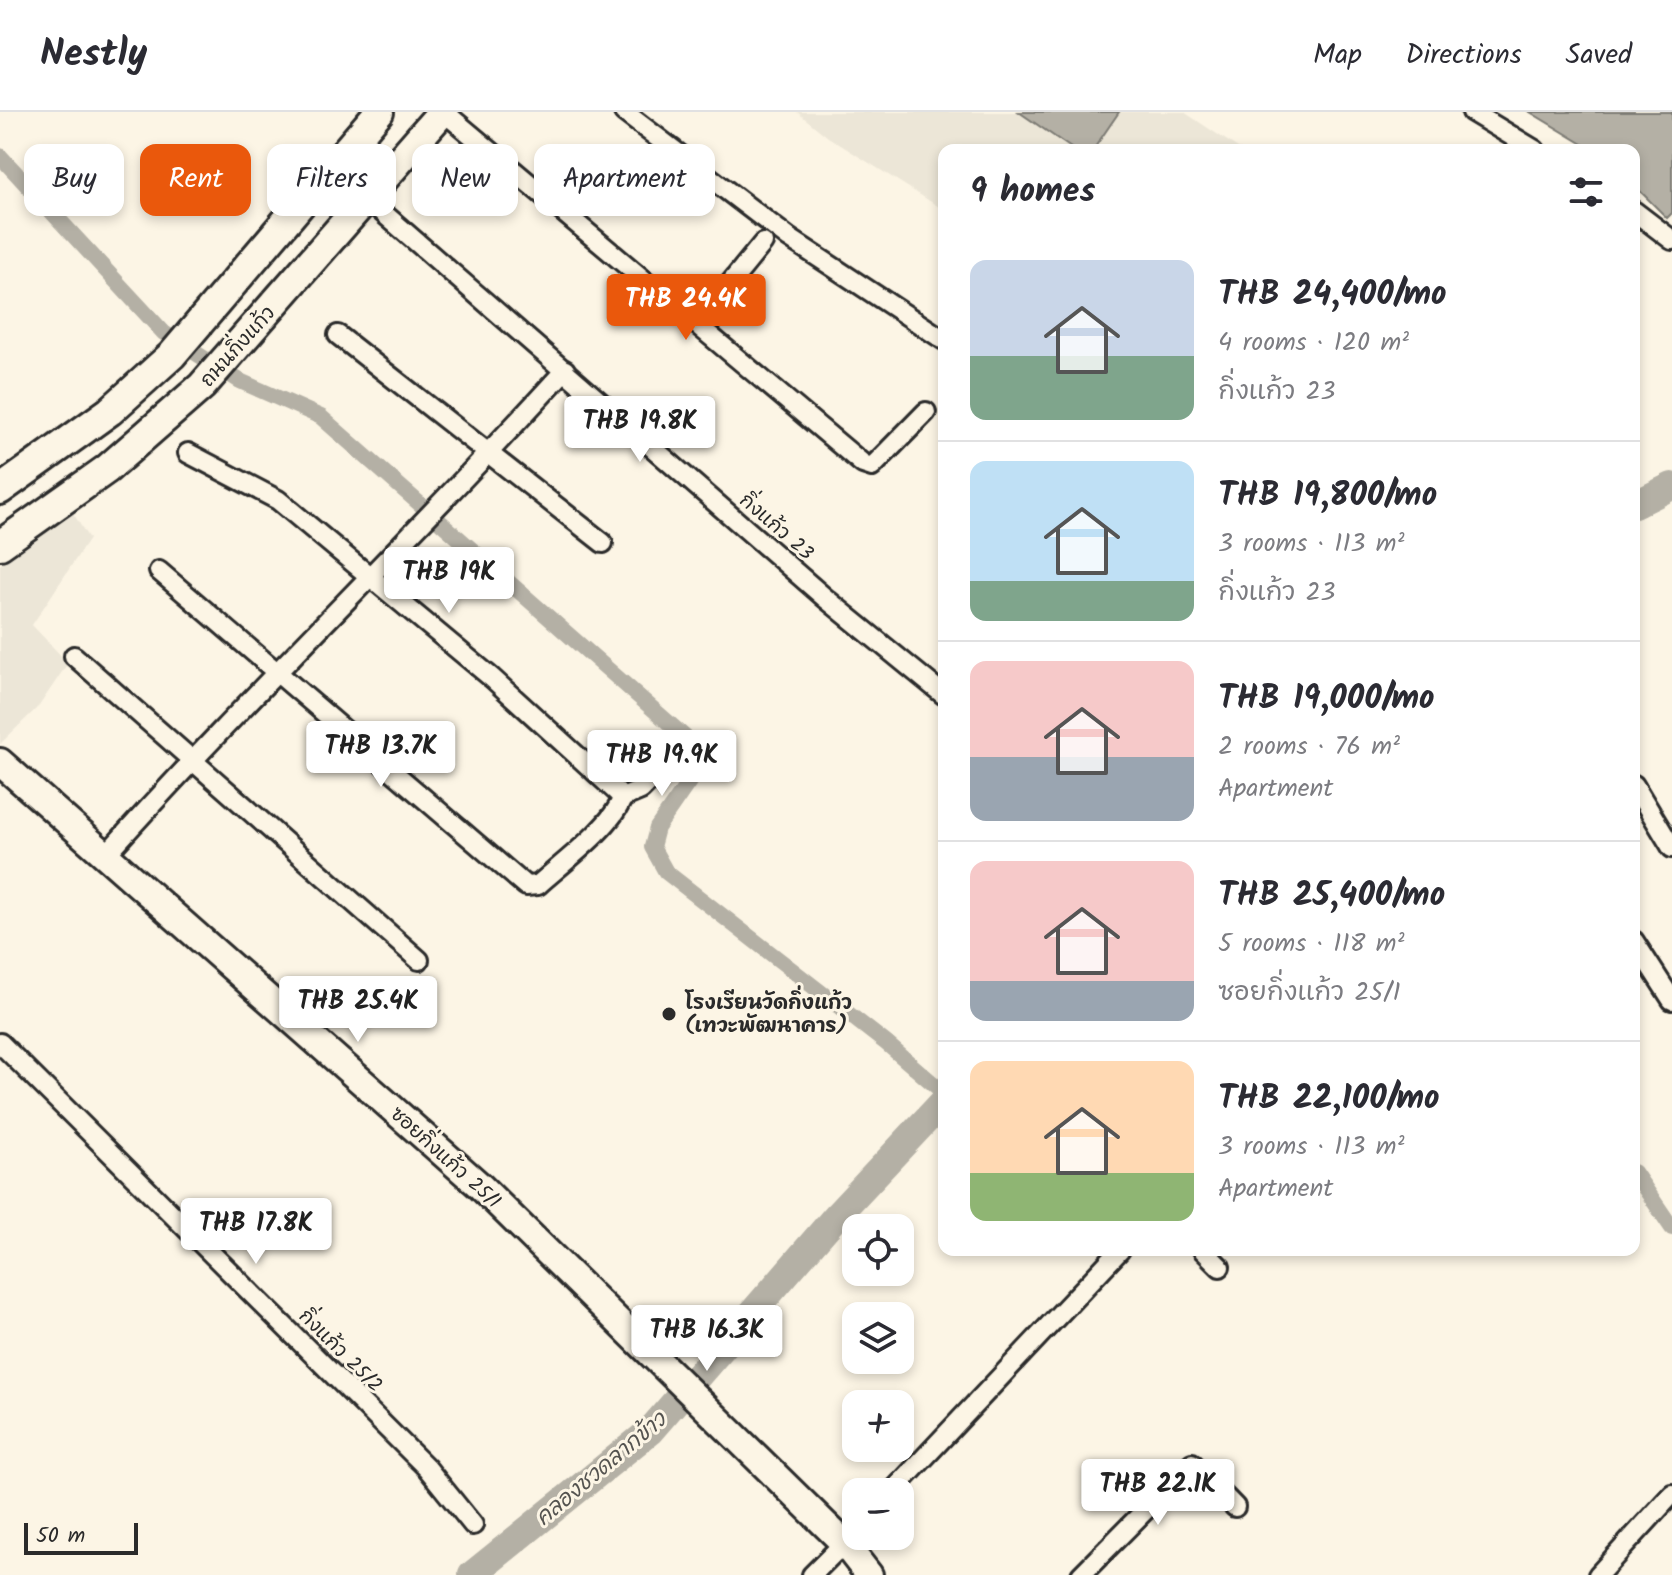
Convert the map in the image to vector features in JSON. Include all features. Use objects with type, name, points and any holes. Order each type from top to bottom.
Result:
[{"type":"main road","points":[[0,490],[110,411],[172,355],[379,112]]},
{"type":"main road","name":"ถนนกิ่งแก้ว","points":[[396,164],[443,112]]},
{"type":"main road","name":"ถนนกิ่งแก้ว","points":[[0,545],[107,469],[202,386],[350,216]]},
{"type":"street","points":[[443,112],[868,467],[882,458],[926,412]]},
{"type":"street","points":[[624,112],[789,238],[938,336]]},
{"type":"street","points":[[1472,112],[1525,144]]},
{"type":"street","name":"กิ่งแก้ว 23","points":[[387,216],[824,597],[938,690]]},
{"type":"street","points":[[1640,216],[1672,240]]},
{"type":"street","points":[[697,324],[763,243]]},
{"type":"street","points":[[338,335],[603,543]]},
{"type":"street","points":[[104,857],[369,575],[490,455],[565,370]]},
{"type":"street","points":[[188,453],[278,500],[492,678],[622,798]]},
{"type":"street","points":[[159,571],[526,886],[538,885],[607,820],[622,798],[641,790],[677,754]]},
{"type":"street","points":[[74,656],[419,960]]},
{"type":"street","name":"ซอยกิ่งแก้ว 25/1","points":[[0,762],[480,1186],[708,1410],[842,1530]]},
{"type":"street","points":[[1640,795],[1672,848]]},
{"type":"street","points":[[1640,950],[1672,1000]]},
{"type":"street","name":"กิ่งแก้ว 25/2","points":[[0,1043],[427,1468],[473,1525]]},
{"type":"street","points":[[905,1478],[1114,1256]]},
{"type":"street","points":[[1209,1256],[1220,1267]]},
{"type":"street","points":[[1081,1575],[1192,1463],[1235,1507]]},
{"type":"street","points":[[1612,1575],[1672,1494]]},
{"type":"street","points":[[1612,1575],[1672,1511]]},
{"type":"street","points":[[812,1575],[842,1545]]},
{"type":"street","name":"ซอยกิ่งแก้ว 25/1","points":[[856,1550],[869,1575]]},
{"type":"shaded area","points":[[797,112],[1184,112],[1232,144],[938,144],[938,206],[828,137]]},
{"type":"shaded area","points":[[1019,112],[1119,112],[1097,144],[1065,144]]},
{"type":"shaded area","points":[[1530,112],[1672,112],[1672,213],[1667,218],[1640,191],[1640,144],[1583,144]]},
{"type":"shaded area","points":[[73,513],[89,539],[32,625],[68,663],[39,706],[0,744],[0,565]]},
{"type":"waterway","points":[[0,156],[164,333],[240,381],[321,417],[695,746],[704,760],[657,828],[652,847],[666,872],[886,1043],[938,1088]]},
{"type":"waterway","name":"คลองชวดลากข้าว","points":[[1640,502],[1672,486]]},
{"type":"waterway","name":"คลองชวดลากข้าว","points":[[472,1575],[650,1431],[838,1214],[938,1107]]},
{"type":"waterway","points":[[1640,1181],[1672,1228]]},
{"type":"place","name":"โรงเรียนวัดกิ่งแก้ว (เทวะพัฒนาคาร)","points":[[669,1014]]}]
